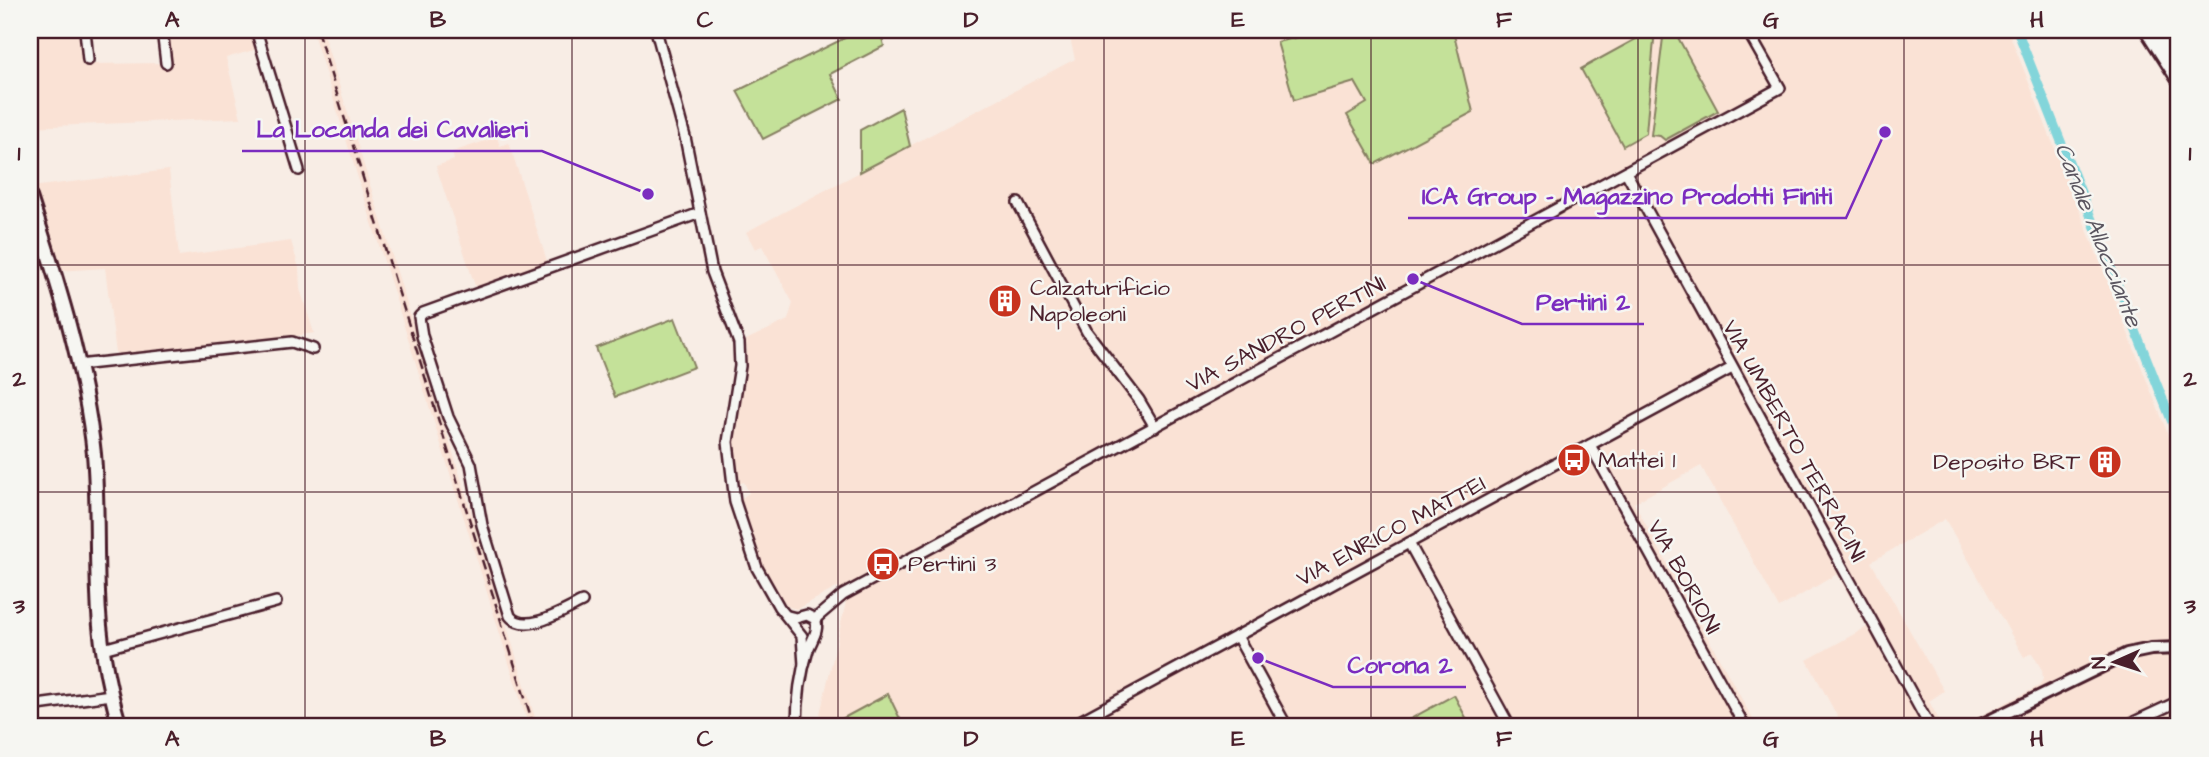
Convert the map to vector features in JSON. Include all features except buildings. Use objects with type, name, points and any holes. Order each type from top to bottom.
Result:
[{"type":"highway","points":[[2149,30],[2179,77]]},
{"type":"highway","points":[[2163,30],[2179,55]]},
{"type":"main road","points":[[30,197],[50,257],[78,365],[94,453],[98,593],[103,649],[120,727]]},
{"type":"street","points":[[85,30],[88,60]]},
{"type":"street","points":[[162,30],[166,63]]},
{"type":"street","points":[[256,30],[299,170]]},
{"type":"street","points":[[656,30],[685,137],[712,272],[740,343],[740,366],[727,442],[735,502],[757,568],[773,599],[802,636],[804,665]]},
{"type":"street","name":"VIA SANDRO PERTINI","points":[[815,619],[843,595],[1780,88],[1747,30]]},
{"type":"street","name":"VIA UMBERTO TERRACINI","points":[[1626,172],[1930,727]]},
{"type":"street","points":[[1018,203],[1087,332],[1139,400],[1155,427]]},
{"type":"street","points":[[582,602],[531,624],[521,625],[510,616],[482,525],[471,464],[448,416],[422,336],[419,317],[423,313],[700,213]]},
{"type":"street","points":[[78,365],[292,342],[313,349]]},
{"type":"street","name":"VIA ENRICO MATTEI","points":[[1069,727],[1732,368]]},
{"type":"street","name":"VIA BORIONI","points":[[1590,445],[1745,727]]},
{"type":"street","points":[[1409,543],[1510,727]]},
{"type":"street","points":[[103,649],[276,602]]},
{"type":"street","points":[[785,614],[793,618],[807,615],[815,619],[818,625],[804,665],[797,727]]},
{"type":"street","points":[[796,627],[800,617]]},
{"type":"street","points":[[802,636],[814,634]]},
{"type":"street","points":[[1237,636],[1287,727]]},
{"type":"street","points":[[1977,727],[2001,722],[2127,654],[2151,649],[2179,648]]},
{"type":"street","points":[[30,706],[111,695]]},
{"type":"street","points":[[2123,727],[2179,701]]},
{"type":"shaded area","points":[[30,30],[85,30],[89,64],[165,63],[163,40],[210,35],[210,30],[256,30],[261,48],[226,58],[241,118],[30,127]]},
{"type":"shaded area","points":[[312,30],[322,30],[538,727],[529,727]]},
{"type":"shaded area","points":[[1068,30],[1316,30],[1295,100],[1354,82],[1367,103],[1348,115],[1473,112],[1453,30],[2008,30],[2179,462],[2179,727],[1958,727],[2039,686],[2043,679],[2042,670],[2032,653],[2024,657],[1945,519],[1871,562],[1944,691],[1929,701],[1940,722],[1951,727],[1843,727],[1807,660],[1867,627],[1837,574],[1779,608],[1701,466],[1634,503],[1757,727],[904,727],[887,694],[827,727],[817,727],[846,602],[838,587],[797,609],[789,607],[778,597],[760,564],[739,500],[749,493],[744,482],[736,485],[733,446],[747,356],[746,340],[788,320],[793,303],[762,246],[755,249],[746,232],[1075,59]]},
{"type":"shaded area","points":[[497,137],[500,146],[509,143],[548,264],[476,289],[436,166],[454,160],[452,152]]},
{"type":"shaded area","points":[[169,170],[179,256],[291,241],[299,268],[300,289],[314,333],[295,336],[292,342],[117,361],[105,268],[59,271],[31,187]]},
{"type":"green space","points":[[861,30],[880,30],[884,46],[830,74],[842,99],[763,139],[737,91]]},
{"type":"green space","points":[[1316,30],[1453,30],[1473,112],[1375,164],[1347,115],[1367,103],[1355,82],[1294,100],[1277,42],[1316,33]]},
{"type":"green space","points":[[1675,32],[1718,111],[1665,140],[1651,135],[1663,38]]},
{"type":"green space","points":[[1643,35],[1650,35],[1654,40],[1646,133],[1623,146],[1581,69]]},
{"type":"green space","points":[[901,108],[910,146],[860,172],[860,130]]},
{"type":"green space","points":[[675,318],[694,367],[615,397],[596,348]]},
{"type":"green space","points":[[888,694],[904,727],[827,727]]},
{"type":"green space","points":[[1454,695],[1471,727],[1403,727],[1401,724]]},
{"type":"waterway","name":"Canale Allacciante","points":[[2017,30],[2179,440]]},
{"type":"railway","points":[[317,30],[534,727]]},
{"type":"place","name":"ICA Group - Magazzino Prodotti Finiti","points":[[1885,132]]},
{"type":"place","name":"La Locanda dei Cavalieri","points":[[648,194]]},
{"type":"place","name":"Pertini 2","points":[[1413,279]]},
{"type":"place","name":"Calzaturificio Napoleoni","points":[[1005,301]]},
{"type":"place","name":"Mattei 1","points":[[1574,460]]},
{"type":"place","name":"Deposito BRT","points":[[2105,462]]},
{"type":"place","name":"Pertini 3","points":[[883,564]]},
{"type":"place","name":"Corona 2","points":[[1258,658]]}]
